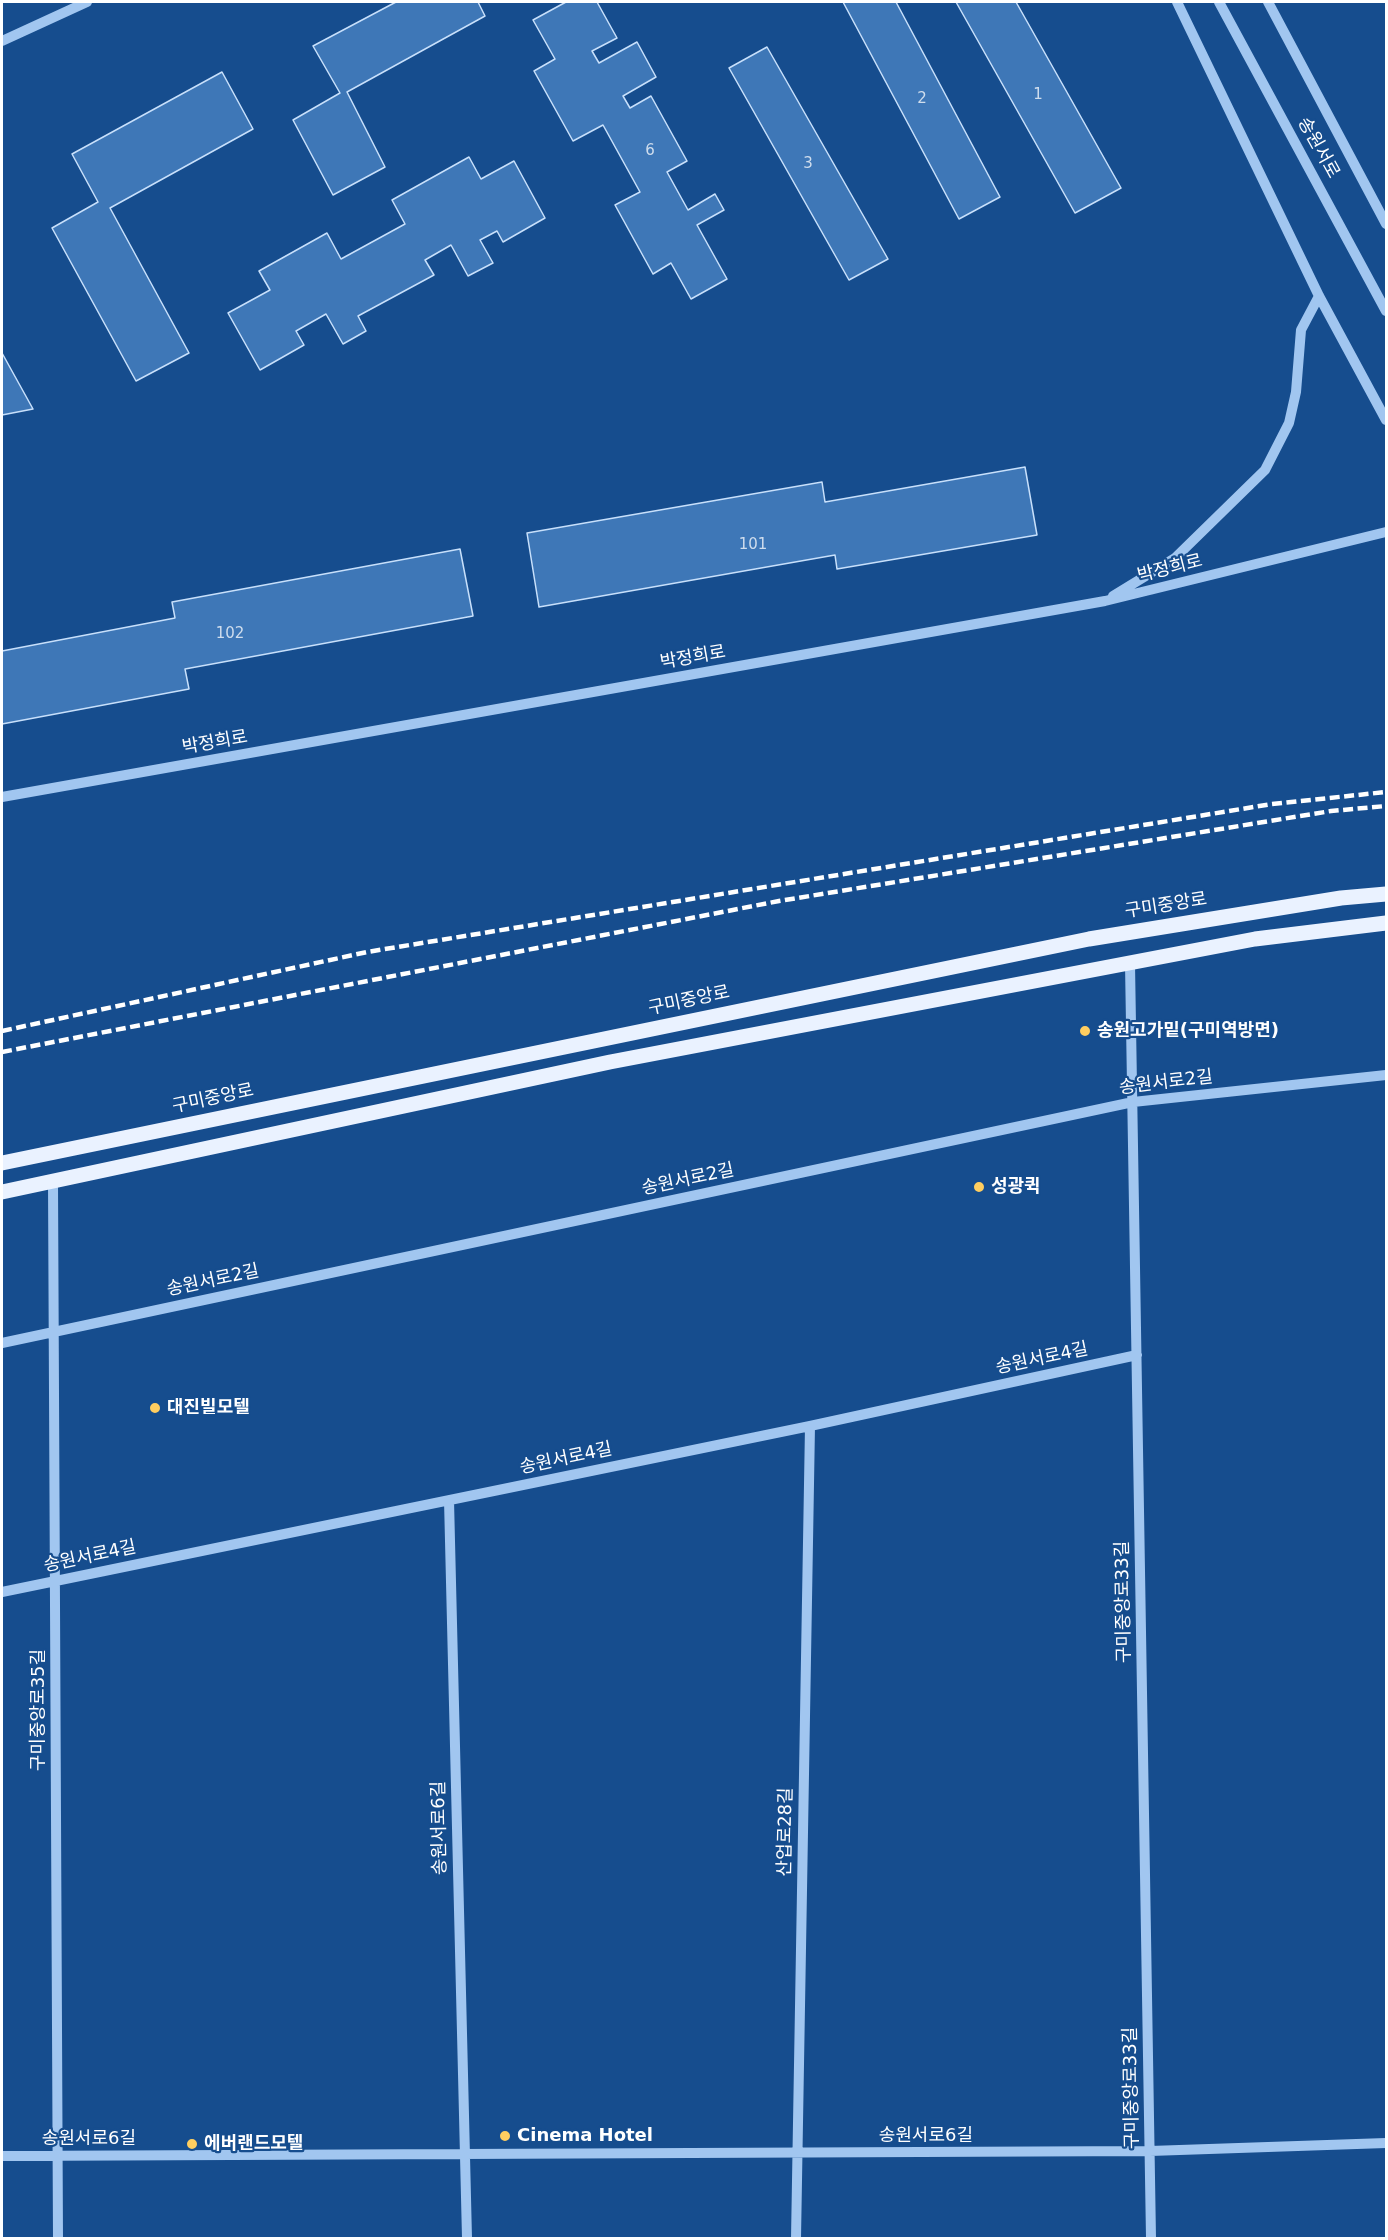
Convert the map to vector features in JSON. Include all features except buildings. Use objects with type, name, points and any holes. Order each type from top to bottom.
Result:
[{"type":"main road","name":"구미중앙로","points":[[2,1163],[1089,939],[1341,898],[1386,894]]},
{"type":"main road","points":[[2,1192],[610,1062],[1255,939],[1386,923]]},
{"type":"street","points":[[2,41],[87,2]]},
{"type":"street","points":[[1177,2],[1319,296],[1386,420]]},
{"type":"street","name":"송원서로","points":[[1219,2],[1386,310]]},
{"type":"street","points":[[1268,2],[1386,224]]},
{"type":"street","points":[[1105,602],[1176,558],[1265,470],[1289,423],[1296,392],[1301,330],[1319,296]]},
{"type":"street","name":"박정희로","points":[[2,797],[1105,602],[1386,532]]},
{"type":"street","name":"구미중앙로33길","points":[[1130,964],[1151,2238]]},
{"type":"street","name":"송원서로2길","points":[[2,1343],[1133,1102],[1386,1075]]},
{"type":"street","name":"구미중앙로35길","points":[[53,1182],[57,2238]]},
{"type":"street","name":"송원서로4길","points":[[2,1592],[810,1426],[1137,1355]]},
{"type":"street","name":"산업로28길","points":[[796,2238],[810,1426]]},
{"type":"street","name":"송원서로6길","points":[[449,1500],[466,2238]]},
{"type":"street","name":"송원서로6길","points":[[2,2156],[1150,2151],[1386,2143]]},
{"type":"railway","points":[[2,1031],[367,952],[1272,804],[1386,792]]},
{"type":"railway","points":[[2,1052],[779,901],[1331,811],[1386,806]]},
{"type":"place","name":"송원고가밑(구미역방면)","points":[[1085,1031]]},
{"type":"place","name":"성광퀵","points":[[979,1187]]},
{"type":"place","name":"대진빌모텔","points":[[155,1408]]},
{"type":"place","name":"Cinema Hotel","points":[[505,2136]]},
{"type":"place","name":"에버랜드모텔","points":[[192,2144]]}]
